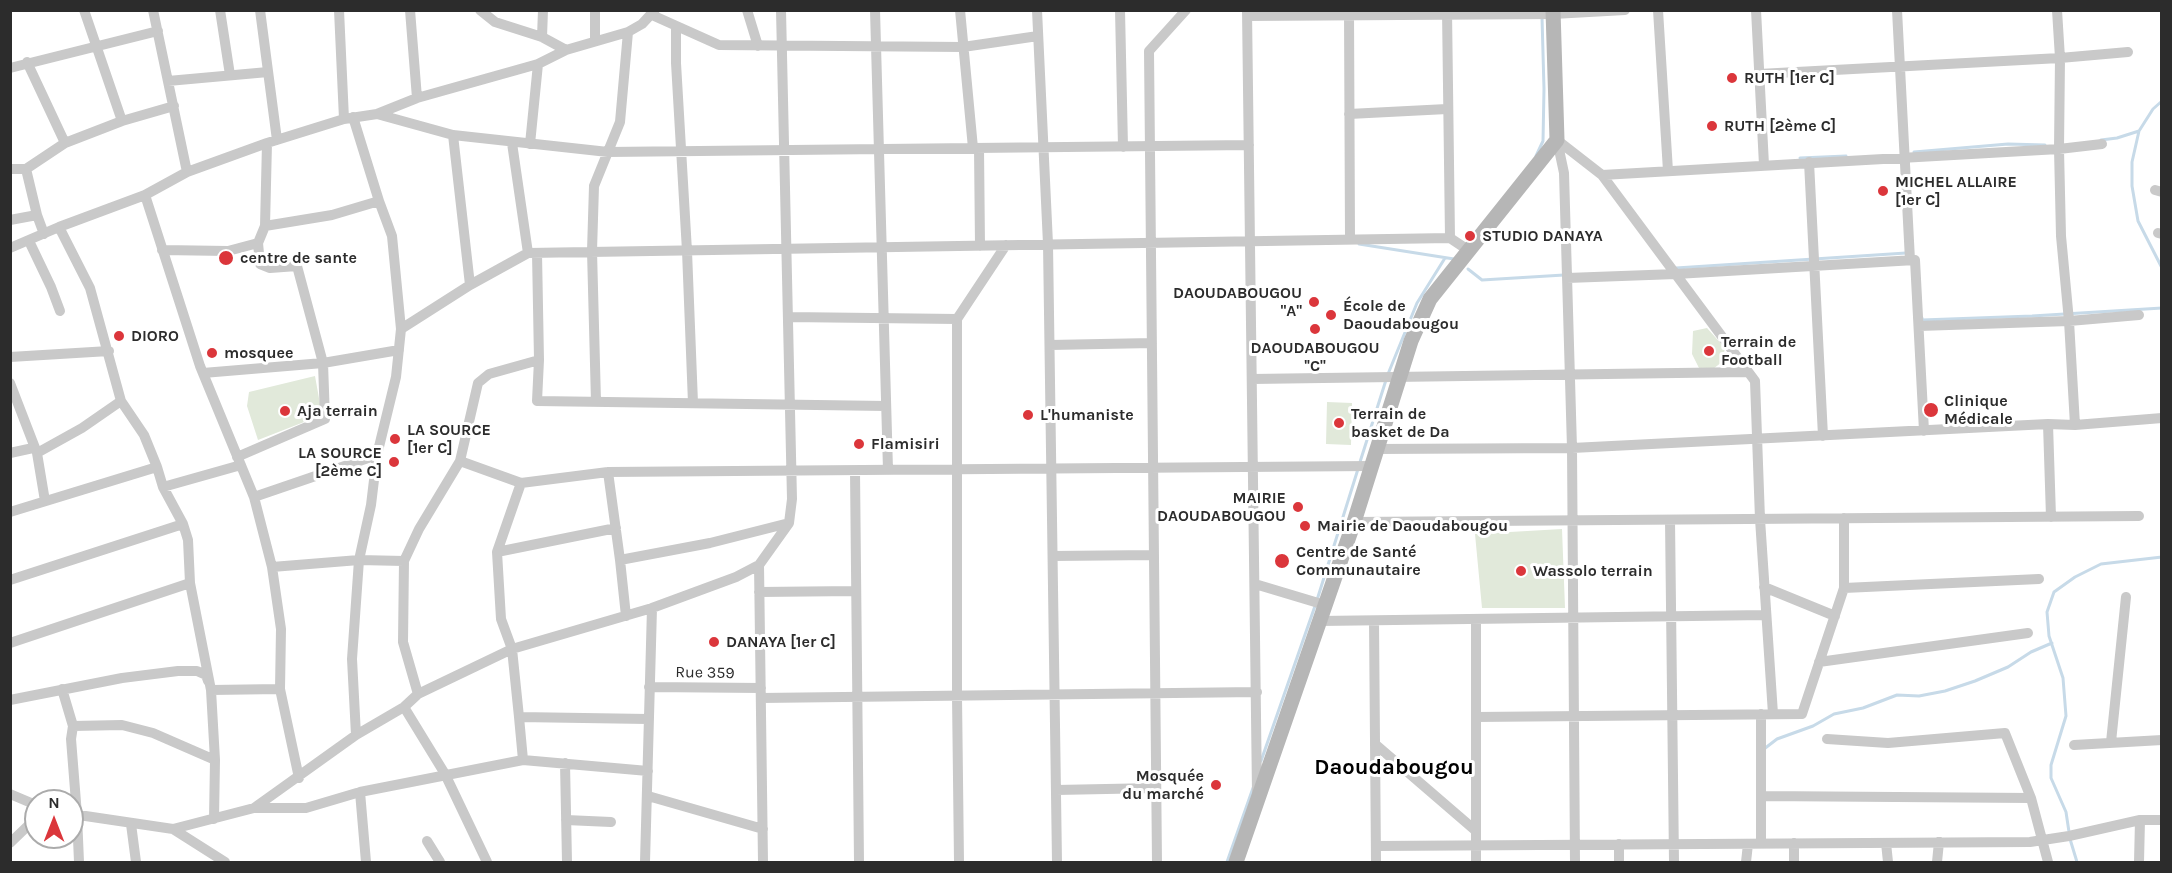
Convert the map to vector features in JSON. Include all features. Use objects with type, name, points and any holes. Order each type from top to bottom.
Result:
[{"type":"street","points":[[84,10],[122,121]]},
{"type":"street","points":[[153,10],[188,172]]},
{"type":"street","points":[[220,10],[230,75]]},
{"type":"street","points":[[163,487],[239,461],[325,419],[323,363],[297,266],[270,268],[260,264],[258,243],[265,226],[272,142],[268,72],[260,10]]},
{"type":"street","points":[[339,10],[348,118],[392,236],[401,329],[396,377],[377,455],[371,505],[359,560],[352,659],[356,735]]},
{"type":"street","points":[[410,10],[417,98]]},
{"type":"street","points":[[480,10],[566,50]]},
{"type":"street","points":[[542,37],[543,10]]},
{"type":"street","points":[[595,10],[595,41]]},
{"type":"street","points":[[747,10],[758,46]]},
{"type":"street","points":[[254,808],[356,735],[404,706],[418,694],[512,649],[652,608],[736,577],[759,565],[789,523],[792,499],[781,10]]},
{"type":"street","points":[[875,10],[888,470]]},
{"type":"street","points":[[960,10],[976,148],[980,246]]},
{"type":"street","points":[[1037,10],[1048,244],[1057,862]]},
{"type":"street","points":[[1120,10],[1123,147]]},
{"type":"street","points":[[1157,862],[1149,51],[1186,10]]},
{"type":"street","points":[[1257,805],[1247,13],[1625,10]]},
{"type":"street","points":[[1658,10],[1668,171]]},
{"type":"street","points":[[1756,10],[1764,165]]},
{"type":"street","points":[[1897,10],[1910,260]]},
{"type":"street","points":[[2057,10],[2060,58],[2061,236],[2075,425]]},
{"type":"street","points":[[1553,12],[1557,140],[1564,173],[1572,448],[1575,862]]},
{"type":"street","points":[[10,248],[145,195],[188,172],[348,118],[377,114],[417,98],[538,64],[566,50],[628,33],[653,13],[676,27],[719,45],[963,47],[1038,36]]},
{"type":"street","points":[[1349,13],[1350,239]]},
{"type":"street","points":[[1447,13],[1450,238]]},
{"type":"street","points":[[676,27],[693,403]]},
{"type":"street","points":[[10,68],[158,30]]},
{"type":"street","points":[[596,402],[592,251],[594,186],[620,122],[628,33]]},
{"type":"street","points":[[1759,74],[2060,58],[2128,52]]},
{"type":"street","points":[[27,62],[65,143]]},
{"type":"street","points":[[530,144],[538,64]]},
{"type":"street","points":[[168,81],[268,72]]},
{"type":"street","points":[[10,169],[26,169],[65,143],[122,121],[174,106]]},
{"type":"street","points":[[1349,114],[1448,110]]},
{"type":"street","points":[[377,114],[453,135],[608,152],[1249,145]]},
{"type":"street","points":[[453,135],[470,285]]},
{"type":"street","points":[[1557,140],[1602,175],[1755,381],[1766,615],[1767,714],[1761,796],[1761,843]]},
{"type":"street","points":[[1236,862],[1354,522],[1411,341],[1430,299],[1557,140]]},
{"type":"street","points":[[512,143],[533,253],[539,360],[537,401],[886,406]]},
{"type":"street","points":[[1602,175],[2059,149],[2102,144]]},
{"type":"street","points":[[1809,162],[1823,436]]},
{"type":"street","points":[[26,169],[37,215],[45,234]]},
{"type":"street","points":[[145,195],[203,374],[254,497],[272,567],[281,629],[280,689],[298,778]]},
{"type":"street","points":[[265,226],[332,215],[379,201]]},
{"type":"street","points":[[10,220],[37,215]]},
{"type":"street","points":[[59,227],[90,288],[121,401],[144,435],[163,487],[183,524],[188,540],[190,583],[211,690],[215,760],[214,819]]},
{"type":"street","points":[[401,329],[470,285],[533,253],[1450,238],[1468,250]]},
{"type":"street","points":[[29,241],[60,311]]},
{"type":"street","points":[[162,250],[228,251],[258,243]]},
{"type":"street","points":[[959,862],[957,319],[1006,245]]},
{"type":"street","points":[[1567,278],[1915,260],[1924,430]]},
{"type":"street","points":[[1919,326],[2069,321],[2139,315]]},
{"type":"street","points":[[788,318],[957,319]]},
{"type":"street","points":[[1050,345],[1152,343]]},
{"type":"street","points":[[203,374],[323,363],[399,350]]},
{"type":"street","points":[[10,357],[109,351]]},
{"type":"street","points":[[418,694],[403,642],[404,561],[419,530],[460,461],[478,383],[489,374],[539,360]]},
{"type":"street","points":[[1252,379],[1748,372]]},
{"type":"street","points":[[11,389],[35,450],[45,501]]},
{"type":"street","points":[[10,453],[35,450],[82,428],[121,401]]},
{"type":"street","points":[[1376,449],[1572,448],[2048,424],[2075,425],[2158,419]]},
{"type":"street","points":[[2048,424],[2050,517]]},
{"type":"street","points":[[254,497],[377,455]]},
{"type":"street","points":[[460,461],[521,483],[608,472],[1371,466]]},
{"type":"street","points":[[10,512],[157,467]]},
{"type":"street","points":[[855,471],[859,862]]},
{"type":"street","points":[[608,472],[626,616]]},
{"type":"street","points":[[521,483],[496,552],[501,619],[512,649],[523,760]]},
{"type":"street","points":[[1354,522],[2139,516]]},
{"type":"street","points":[[1476,717],[1802,714],[1844,588],[1844,519]]},
{"type":"street","points":[[1670,520],[1674,862]]},
{"type":"street","points":[[620,560],[710,543],[789,523]]},
{"type":"street","points":[[10,580],[183,524]]},
{"type":"street","points":[[496,552],[615,528]]},
{"type":"street","points":[[1053,556],[1154,555]]},
{"type":"street","points":[[272,567],[359,560],[404,561]]},
{"type":"street","points":[[759,565],[763,862]]},
{"type":"street","points":[[1844,588],[2039,579]]},
{"type":"street","points":[[10,643],[190,583]]},
{"type":"street","points":[[1255,584],[1325,605]]},
{"type":"street","points":[[1764,587],[1835,616]]},
{"type":"street","points":[[759,592],[856,591]]},
{"type":"street","points":[[2111,742],[2126,597]]},
{"type":"street","points":[[645,862],[652,608]]},
{"type":"street","points":[[1320,621],[1766,615]]},
{"type":"street","points":[[1476,619],[1476,862]]},
{"type":"street","points":[[1374,621],[1376,862]]},
{"type":"street","points":[[1820,662],[2028,633]]},
{"type":"street","points":[[10,700],[62,689],[178,671],[197,671],[207,675],[211,690]]},
{"type":"street","name":"Rue 359","points":[[650,687],[857,698],[1257,692]]},
{"type":"street","points":[[62,689],[73,726],[71,739],[74,789]]},
{"type":"street","points":[[211,690],[280,689]]},
{"type":"street","points":[[404,706],[445,774],[487,862]]},
{"type":"street","points":[[519,717],[648,720]]},
{"type":"street","points":[[73,726],[122,725],[153,734],[215,760]]},
{"type":"street","points":[[1827,739],[1888,743],[2005,733],[2031,798],[2048,862]]},
{"type":"street","points":[[2074,745],[2162,740]]},
{"type":"street","points":[[1375,744],[1476,831]]},
{"type":"street","points":[[84,816],[173,829],[254,808],[306,808],[360,792],[523,760],[648,771]]},
{"type":"street","points":[[565,764],[567,862]]},
{"type":"street","points":[[1056,790],[1156,788]]},
{"type":"street","points":[[360,792],[366,862]]},
{"type":"street","points":[[10,794],[24,800]]},
{"type":"street","points":[[648,796],[763,829]]},
{"type":"street","points":[[1761,796],[2031,798]]},
{"type":"street","points":[[566,820],[611,822]]},
{"type":"street","points":[[1376,846],[2041,840],[2140,820],[2162,820]]},
{"type":"street","points":[[2139,862],[2140,820]]},
{"type":"street","points":[[131,824],[136,862]]},
{"type":"street","points":[[173,829],[225,862]]},
{"type":"street","points":[[10,843],[24,830]]},
{"type":"street","points":[[427,841],[440,862]]},
{"type":"street","points":[[1937,862],[1939,842]]},
{"type":"street","points":[[1746,862],[1748,843]]},
{"type":"street","points":[[1794,843],[1794,862]]},
{"type":"street","points":[[1886,843],[1888,862]]},
{"type":"street","points":[[1619,844],[1619,862]]},
{"type":"green space","name":"Terrain de Football","points":[[1707,328],[1725,348],[1722,362],[1713,369],[1699,368],[1692,354],[1693,331]]},
{"type":"green space","name":"Aja terrain","points":[[315,376],[322,415],[258,440],[247,406],[249,392]]},
{"type":"green space","name":"Terrain de basket de Da","points":[[1327,402],[1352,403],[1351,445],[1326,444]]},
{"type":"green space","name":"Wassolo terrain","points":[[1562,529],[1565,608],[1482,608],[1475,534]]},
{"type":"waterway","points":[[1536,156],[1543,141],[1542,17]]},
{"type":"waterway","points":[[2162,101],[2153,109],[2139,131],[2132,162],[2132,186],[2138,221],[2162,268]]},
{"type":"waterway","points":[[2101,140],[2139,131]]},
{"type":"waterway","points":[[1914,152],[2008,144],[2045,145]]},
{"type":"waterway","points":[[1800,158],[1846,156]]},
{"type":"waterway","points":[[1359,244],[1454,259]]},
{"type":"waterway","points":[[1676,268],[1906,253]]},
{"type":"waterway","points":[[1388,374],[1417,303],[1445,258]]},
{"type":"waterway","points":[[1468,269],[1482,280],[1564,275]]},
{"type":"waterway","points":[[1922,318],[1922,320],[2032,316],[2162,308]]},
{"type":"waterway","points":[[1360,462],[1386,380]]},
{"type":"waterway","points":[[1317,600],[1358,469]]},
{"type":"waterway","points":[[2069,832],[2066,812],[2051,778],[2051,765],[2066,716],[2063,678],[2049,636],[2047,612],[2054,592],[2075,577],[2101,564],[2162,557]]},
{"type":"waterway","points":[[1261,761],[1315,606]]},
{"type":"waterway","points":[[1764,749],[1777,739],[1813,726],[1834,714],[1863,708],[1897,695],[1919,696],[1945,691],[1975,681],[2008,667],[2031,652],[2052,643]]},
{"type":"waterway","points":[[1227,862],[1253,788]]},
{"type":"waterway","points":[[2070,839],[2077,862]]},
{"type":"place","name":"RUTH [1er C]","points":[[1732,78]]},
{"type":"place","name":"RUTH [2ème C]","points":[[1712,126]]},
{"type":"place","name":"MICHEL ALLAIRE [1er C]","points":[[1883,191]]},
{"type":"place","name":"STUDIO DANAYA","points":[[1470,236]]},
{"type":"place","name":"centre de sante","points":[[226,258]]},
{"type":"place","name":"DAOUDABOUGOU ''A''","points":[[1314,302]]},
{"type":"place","name":"École de Daoudabougou","points":[[1331,315]]},
{"type":"place","name":"DAOUDABOUGOU ''C''","points":[[1315,329]]},
{"type":"place","name":"DIORO","points":[[119,336]]},
{"type":"place","name":"Terrain de Football","points":[[1709,351]]},
{"type":"place","name":"mosquee","points":[[212,353]]},
{"type":"place","name":"Clinique Médicale","points":[[1931,410]]},
{"type":"place","name":"Aja terrain","points":[[285,411]]},
{"type":"place","name":"L'humaniste","points":[[1028,415]]},
{"type":"place","name":"Terrain de basket de Da","points":[[1339,423]]},
{"type":"place","name":"LA SOURCE [1er C]","points":[[395,439]]},
{"type":"place","name":"Flamisiri","points":[[859,444]]},
{"type":"place","name":"LA SOURCE [2ème C]","points":[[394,462]]},
{"type":"place","name":"MAIRIE DAOUDABOUGOU","points":[[1298,507]]},
{"type":"place","name":"Mairie de Daoudabougou","points":[[1305,526]]},
{"type":"place","name":"Centre de Santé Communautaire","points":[[1282,561]]},
{"type":"place","name":"Wassolo terrain","points":[[1521,571]]},
{"type":"place","name":"DANAYA [1er C]","points":[[714,642]]},
{"type":"place","name":"Mosquée du marché","points":[[1216,785]]},
{"type":"district","name":"Daoudabougou","points":[[1394,768]]}]
